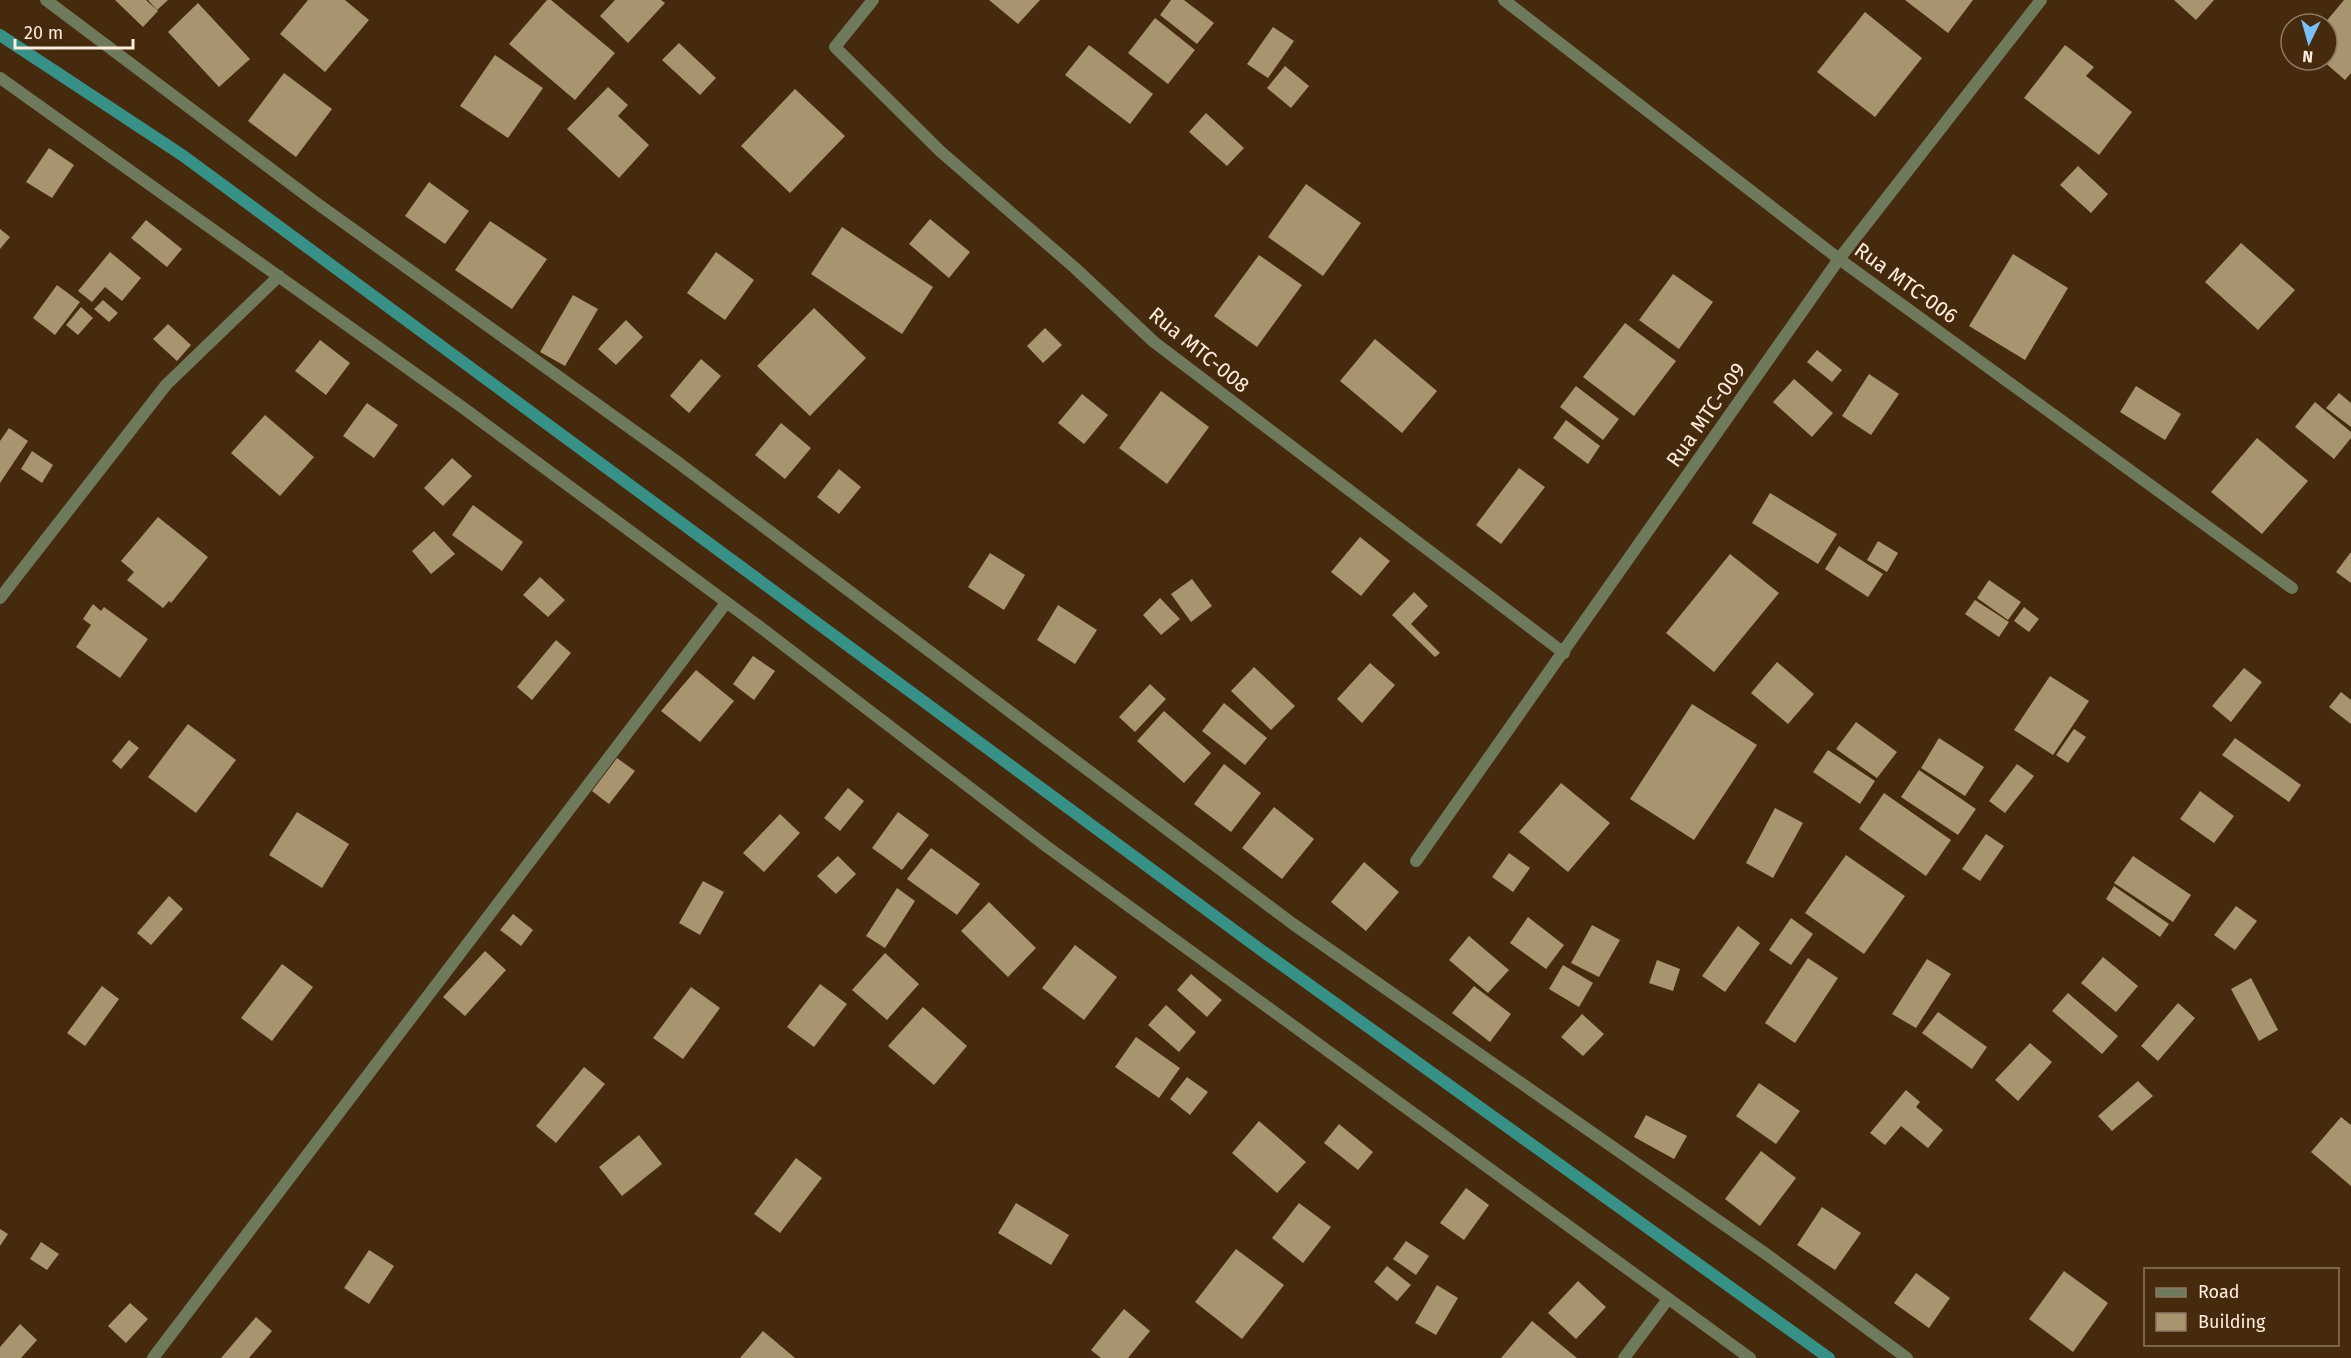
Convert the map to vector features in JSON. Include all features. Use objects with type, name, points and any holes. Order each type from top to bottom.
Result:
[{"type":"street","points":[[46,0],[315,202],[676,461],[1293,924],[1766,1254],[1907,1358]]},
{"type":"street","name":"Rua MTC-008","points":[[873,0],[835,47],[940,150],[1075,268],[1154,342],[1564,654]]},
{"type":"street","name":"Rua MTC-006","points":[[1504,0],[1839,259],[2292,588]]},
{"type":"street","name":"Rua MTC-009","points":[[1416,861],[1564,654],[1839,259],[2041,0]]},
{"type":"street","points":[[0,78],[462,406],[764,630],[1046,846],[1749,1358]]},
{"type":"street","points":[[0,598],[166,385],[279,276]]},
{"type":"street","points":[[153,1358],[726,603]]},
{"type":"street","points":[[1624,1358],[1668,1299]]},
{"type":"building","points":[[115,0],[146,0],[158,11],[143,27]]},
{"type":"building","points":[[148,0],[168,0],[157,10]]},
{"type":"building","points":[[308,0],[345,0],[369,20],[325,72],[280,34]]},
{"type":"building","points":[[547,0],[551,0],[615,53],[575,100],[509,44]]},
{"type":"building","points":[[615,0],[661,0],[665,3],[628,43],[600,16]]},
{"type":"building","points":[[989,0],[1040,0],[1018,24]]},
{"type":"building","points":[[1171,0],[1184,0],[1214,23],[1197,44],[1160,15]]},
{"type":"building","points":[[1905,0],[1973,0],[1948,33]]},
{"type":"building","points":[[2174,0],[2214,0],[2196,20]]},
{"type":"building","points":[[2344,0],[2351,0],[2351,73],[2345,80],[2336,72],[2339,72],[2339,12],[2334,12]]},
{"type":"building","points":[[198,3],[250,59],[219,87],[168,32]]},
{"type":"building","points":[[1865,12],[1922,58],[1875,117],[1817,72]]},
{"type":"building","points":[[1155,18],[1195,50],[1168,84],[1128,53]]},
{"type":"building","points":[[1273,27],[1294,41],[1268,78],[1247,64]]},
{"type":"building","points":[[679,43],[716,78],[700,95],[662,60]]},
{"type":"building","points":[[1089,45],[1153,94],[1130,124],[1065,75]]},
{"type":"building","points":[[2065,45],[2094,67],[2086,76],[2132,112],[2099,155],[2024,98]]},
{"type":"building","points":[[495,55],[543,88],[508,138],[460,106]]},
{"type":"building","points":[[1285,66],[1309,86],[1291,108],[1267,88]]},
{"type":"building","points":[[284,73],[332,109],[296,157],[248,121]]},
{"type":"building","points":[[608,87],[628,105],[618,116],[649,145],[619,178],[567,129]]},
{"type":"building","points":[[795,89],[845,136],[790,193],[741,146]]},
{"type":"building","points":[[1206,113],[1244,148],[1227,166],[1189,132]]},
{"type":"building","points":[[49,148],[74,165],[52,198],[26,182]]},
{"type":"building","points":[[2078,166],[2108,194],[2091,213],[2060,185]]},
{"type":"building","points":[[429,182],[469,211],[445,244],[405,216]]},
{"type":"building","points":[[1306,184],[1361,223],[1323,276],[1268,237]]},
{"type":"building","points":[[930,219],[970,252],[949,278],[909,244]]},
{"type":"building","points":[[146,220],[182,249],[167,267],[131,238]]},
{"type":"building","points":[[490,221],[547,259],[512,309],[455,270]]},
{"type":"building","points":[[842,227],[933,287],[902,334],[811,274]]},
{"type":"building","points":[[0,229],[10,237],[0,249]]},
{"type":"building","points":[[2241,243],[2295,290],[2258,330],[2205,282]]},
{"type":"building","points":[[110,252],[141,278],[122,301],[105,287],[92,302],[78,291]]},
{"type":"building","points":[[716,252],[754,280],[725,320],[687,293]]},
{"type":"building","points":[[2013,254],[2068,288],[2025,360],[1969,326]]},
{"type":"building","points":[[1259,255],[1302,285],[1257,347],[1214,316]]},
{"type":"building","points":[[1673,274],[1713,302],[1679,349],[1639,320]]},
{"type":"building","points":[[57,285],[80,302],[55,335],[33,318]]},
{"type":"building","points":[[573,295],[598,309],[565,366],[540,352]]},
{"type":"building","points":[[103,300],[118,313],[109,322],[94,309]]},
{"type":"building","points":[[81,307],[93,318],[78,335],[66,325]]},
{"type":"building","points":[[814,308],[866,358],[810,416],[757,366]]},
{"type":"building","points":[[626,320],[643,337],[616,365],[598,349]]},
{"type":"building","points":[[1625,323],[1676,361],[1634,416],[1583,377]]},
{"type":"building","points":[[168,324],[191,345],[177,361],[153,339]]},
{"type":"building","points":[[1045,328],[1062,345],[1043,363],[1027,346]]},
{"type":"building","points":[[1375,339],[1437,391],[1402,433],[1340,381]]},
{"type":"building","points":[[320,340],[350,363],[326,395],[295,371]]},
{"type":"building","points":[[1817,350],[1842,370],[1832,382],[1807,362]]},
{"type":"building","points":[[701,359],[721,376],[689,413],[670,396]]},
{"type":"building","points":[[1869,374],[1899,394],[1871,435],[1842,416]]},
{"type":"building","points":[[1794,379],[1833,413],[1812,437],[1773,402]]},
{"type":"building","points":[[1576,386],[1619,419],[1603,440],[1560,407]]},
{"type":"building","points":[[2136,386],[2181,414],[2165,440],[2120,412]]},
{"type":"building","points":[[1161,391],[1209,427],[1167,484],[1119,448]]},
{"type":"building","points":[[2339,393],[2351,403],[2351,427],[2326,408]]},
{"type":"building","points":[[1082,394],[1108,415],[1084,444],[1058,423]]},
{"type":"building","points":[[2315,402],[2351,432],[2351,438],[2334,459],[2295,427]]},
{"type":"building","points":[[367,403],[398,425],[374,458],[343,436]]},
{"type":"building","points":[[265,415],[314,457],[280,496],[231,453]]},
{"type":"building","points":[[1566,420],[1600,446],[1588,464],[1553,438]]},
{"type":"building","points":[[781,423],[811,448],[785,479],[755,455]]},
{"type":"building","points":[[9,428],[28,441],[0,483],[0,441]]},
{"type":"building","points":[[2257,438],[2308,481],[2262,534],[2211,492]]},
{"type":"building","points":[[32,451],[53,465],[42,483],[21,469]]},
{"type":"building","points":[[452,458],[472,476],[443,506],[424,488]]},
{"type":"building","points":[[1519,468],[1545,487],[1501,544],[1476,525]]},
{"type":"building","points":[[839,469],[861,487],[839,514],[817,497]]},
{"type":"building","points":[[1770,493],[1837,534],[1818,564],[1752,523]]},
{"type":"building","points":[[473,505],[523,542],[502,571],[452,535]]},
{"type":"building","points":[[158,517],[208,557],[171,603],[169,601],[163,608],[127,580],[134,572],[121,561]]},
{"type":"building","points":[[434,531],[455,554],[431,574],[412,551]]},
{"type":"building","points":[[1360,537],[1390,561],[1361,596],[1331,572]]},
{"type":"building","points":[[1878,541],[1898,553],[1887,572],[1867,560]]},
{"type":"building","points":[[1839,546],[1883,574],[1868,597],[1825,569]]},
{"type":"building","points":[[2351,552],[2351,583],[2336,572]]},
{"type":"building","points":[[990,553],[1025,575],[1004,610],[968,587]]},
{"type":"building","points":[[1730,554],[1779,593],[1714,672],[1666,633]]},
{"type":"building","points":[[540,577],[565,600],[548,617],[523,595]]},
{"type":"building","points":[[1192,579],[1212,606],[1191,622],[1171,594]]},
{"type":"building","points":[[1989,580],[2021,602],[2008,620],[1977,598]]},
{"type":"building","points":[[1414,592],[1428,606],[1411,624],[1440,653],[1435,657],[1392,615]]},
{"type":"building","points":[[1160,598],[1180,619],[1161,635],[1143,615]]},
{"type":"building","points":[[1975,600],[2009,622],[1999,637],[1965,614]]},
{"type":"building","points":[[93,604],[101,611],[104,607],[148,639],[120,678],[76,647],[91,625],[83,619]]},
{"type":"building","points":[[1058,605],[1097,630],[1075,664],[1037,640]]},
{"type":"building","points":[[2024,607],[2039,619],[2029,632],[2014,621]]},
{"type":"building","points":[[556,640],[571,653],[532,700],[517,687]]},
{"type":"building","points":[[753,656],[775,671],[754,700],[733,684]]},
{"type":"building","points":[[1777,662],[1814,694],[1788,724],[1751,693]]},
{"type":"building","points":[[1370,663],[1395,685],[1362,723],[1337,699]]},
{"type":"building","points":[[1254,667],[1295,706],[1271,730],[1231,691]]},
{"type":"building","points":[[2244,668],[2262,682],[2231,722],[2212,706]]},
{"type":"building","points":[[696,670],[734,701],[700,742],[661,711]]},
{"type":"building","points":[[2050,676],[2089,701],[2053,755],[2014,730]]},
{"type":"building","points":[[1150,684],[1166,699],[1135,732],[1119,717]]},
{"type":"building","points":[[2341,692],[2351,700],[2351,724],[2329,707]]},
{"type":"building","points":[[1224,703],[1267,738],[1245,765],[1202,731]]},
{"type":"building","points":[[1692,704],[1757,745],[1694,840],[1630,799]]},
{"type":"building","points":[[1164,711],[1211,753],[1184,783],[1137,741]]},
{"type":"building","points":[[1856,722],[1897,752],[1877,778],[1836,749]]},
{"type":"building","points":[[188,724],[236,760],[196,813],[148,777]]},
{"type":"building","points":[[2074,729],[2086,737],[2068,763],[2056,755]]},
{"type":"building","points":[[1939,738],[1984,767],[1965,796],[1921,768]]},
{"type":"building","points":[[2235,738],[2301,785],[2289,802],[2222,755]]},
{"type":"building","points":[[129,740],[139,748],[121,769],[112,761]]},
{"type":"building","points":[[1828,750],[1875,781],[1860,804],[1813,772]]},
{"type":"building","points":[[617,758],[635,771],[609,804],[592,791]]},
{"type":"building","points":[[1224,764],[1261,793],[1231,832],[1194,804]]},
{"type":"building","points":[[2017,764],[2034,776],[2005,813],[1989,801]]},
{"type":"building","points":[[1919,770],[1976,809],[1958,835],[1901,797]]},
{"type":"building","points":[[1561,783],[1610,823],[1568,872],[1519,832]]},
{"type":"building","points":[[848,788],[864,801],[840,831],[824,818]]},
{"type":"building","points":[[2200,791],[2234,816],[2214,843],[2180,819]]},
{"type":"building","points":[[1884,793],[1951,840],[1926,876],[1859,829]]},
{"type":"building","points":[[1274,807],[1314,839],[1282,879],[1242,848]]},
{"type":"building","points":[[1775,808],[1803,823],[1773,878],[1746,863]]},
{"type":"building","points":[[297,812],[349,844],[322,888],[269,855]]},
{"type":"building","points":[[898,812],[929,835],[902,870],[872,848]]},
{"type":"building","points":[[780,814],[800,833],[764,872],[743,853]]},
{"type":"building","points":[[1986,834],[2004,846],[1980,881],[1962,869]]},
{"type":"building","points":[[931,848],[980,884],[957,915],[907,879]]},
{"type":"building","points":[[1509,853],[1530,868],[1513,892],[1492,877]]},
{"type":"building","points":[[1846,855],[1905,896],[1864,954],[1805,913]]},
{"type":"building","points":[[838,856],[856,874],[836,894],[817,876]]},
{"type":"building","points":[[2133,856],[2191,895],[2173,922],[2114,883]]},
{"type":"building","points":[[1364,862],[1399,892],[1366,931],[1331,902]]},
{"type":"building","points":[[703,881],[724,892],[700,935],[679,923]]},
{"type":"building","points":[[2114,886],[2169,924],[2160,937],[2106,899]]},
{"type":"building","points":[[897,888],[915,901],[885,948],[866,936]]},
{"type":"building","points":[[169,896],[183,909],[151,945],[137,933]]},
{"type":"building","points":[[989,902],[1036,948],[1008,977],[961,931]]},
{"type":"building","points":[[2236,906],[2257,921],[2235,950],[2214,935]]},
{"type":"building","points":[[513,914],[533,930],[521,946],[500,930]]},
{"type":"building","points":[[1528,917],[1564,945],[1546,969],[1510,943]]},
{"type":"building","points":[[1791,918],[1813,934],[1791,965],[1769,950]]},
{"type":"building","points":[[1592,925],[1620,940],[1599,977],[1571,963]]},
{"type":"building","points":[[1738,926],[1760,943],[1725,992],[1702,976]]},
{"type":"building","points":[[1469,936],[1509,970],[1488,993],[1449,960]]},
{"type":"building","points":[[1075,945],[1117,977],[1084,1020],[1042,988]]},
{"type":"building","points":[[485,951],[506,970],[465,1016],[443,997]]},
{"type":"building","points":[[885,953],[919,984],[887,1020],[852,990]]},
{"type":"building","points":[[2103,957],[2138,986],[2116,1012],[2081,983]]},
{"type":"building","points":[[1808,958],[1838,978],[1795,1043],[1765,1023]]},
{"type":"building","points":[[1927,959],[1951,974],[1916,1028],[1892,1014]]},
{"type":"building","points":[[1657,960],[1680,969],[1673,991],[1649,983]]},
{"type":"building","points":[[282,964],[313,987],[272,1041],[241,1018]]},
{"type":"building","points":[[1563,965],[1593,983],[1579,1007],[1549,989]]},
{"type":"building","points":[[1191,974],[1222,1000],[1207,1017],[1177,990]]},
{"type":"building","points":[[2251,978],[2278,1030],[2259,1041],[2231,989]]},
{"type":"building","points":[[820,984],[847,1004],[814,1047],[787,1027]]},
{"type":"building","points":[[102,986],[119,999],[85,1046],[67,1033]]},
{"type":"building","points":[[1474,986],[1511,1014],[1490,1042],[1452,1013]]},
{"type":"building","points":[[691,987],[720,1008],[683,1059],[653,1038]]},
{"type":"building","points":[[2068,993],[2118,1036],[2102,1054],[2052,1011]]},
{"type":"building","points":[[2178,1003],[2195,1018],[2158,1061],[2141,1046]]},
{"type":"building","points":[[1166,1005],[1196,1032],[1179,1052],[1148,1025]]},
{"type":"building","points":[[923,1007],[967,1046],[934,1085],[888,1046]]},
{"type":"building","points":[[1938,1012],[1987,1047],[1972,1069],[1922,1033]]},
{"type":"building","points":[[1582,1014],[1604,1034],[1583,1056],[1561,1037]]},
{"type":"building","points":[[1136,1037],[1180,1068],[1159,1098],[1115,1067]]},
{"type":"building","points":[[2030,1043],[2052,1062],[2018,1101],[1995,1080]]},
{"type":"building","points":[[584,1067],[605,1084],[556,1143],[536,1126]]},
{"type":"building","points":[[1187,1077],[1208,1092],[1190,1115],[1170,1099]]},
{"type":"building","points":[[2138,1081],[2153,1096],[2112,1131],[2098,1116]]},
{"type":"building","points":[[1759,1083],[1800,1111],[1776,1144],[1736,1116]]},
{"type":"building","points":[[1906,1090],[1920,1102],[1916,1107],[1943,1130],[1928,1148],[1901,1126],[1885,1145],[1870,1133]]},
{"type":"building","points":[[1646,1115],[1687,1136],[1674,1159],[1634,1137]]},
{"type":"building","points":[[2341,1117],[2351,1125],[2351,1186],[2311,1152]]},
{"type":"building","points":[[1259,1121],[1306,1162],[1277,1193],[1232,1153]]},
{"type":"building","points":[[1339,1124],[1373,1152],[1358,1170],[1324,1143]]},
{"type":"building","points":[[639,1135],[662,1164],[622,1196],[599,1167]]},
{"type":"building","points":[[1761,1151],[1796,1178],[1760,1226],[1725,1199]]},
{"type":"building","points":[[796,1158],[822,1178],[780,1233],[754,1214]]},
{"type":"building","points":[[1466,1188],[1489,1205],[1464,1240],[1440,1223]]},
{"type":"building","points":[[1016,1203],[1069,1235],[1051,1265],[998,1233]]},
{"type":"building","points":[[1299,1203],[1331,1227],[1303,1263],[1272,1238]]},
{"type":"building","points":[[1822,1207],[1861,1233],[1835,1270],[1797,1245]]},
{"type":"building","points":[[0,1229],[8,1234],[0,1246]]},
{"type":"building","points":[[1406,1241],[1429,1256],[1416,1275],[1393,1259]]},
{"type":"building","points":[[41,1242],[59,1254],[47,1270],[30,1259]]},
{"type":"building","points":[[1236,1249],[1284,1285],[1242,1339],[1195,1302]]},
{"type":"building","points":[[369,1250],[394,1266],[369,1304],[344,1288]]},
{"type":"building","points":[[1387,1266],[1411,1285],[1397,1301],[1374,1282]]},
{"type":"building","points":[[2064,1271],[2108,1303],[2073,1352],[2029,1319]]},
{"type":"building","points":[[1916,1273],[1950,1298],[1929,1328],[1894,1303]]},
{"type":"building","points":[[1578,1281],[1606,1307],[1576,1339],[1548,1313]]},
{"type":"building","points":[[1437,1285],[1458,1298],[1436,1335],[1415,1323]]},
{"type":"building","points":[[130,1303],[148,1319],[126,1343],[108,1326]]},
{"type":"building","points":[[1124,1309],[1150,1331],[1128,1358],[1101,1358],[1091,1350]]},
{"type":"building","points":[[256,1317],[272,1331],[249,1358],[221,1358]]},
{"type":"building","points":[[1532,1321],[1577,1358],[1501,1358]]},
{"type":"building","points":[[20,1324],[37,1340],[21,1358],[0,1358],[0,1347]]},
{"type":"building","points":[[763,1331],[795,1358],[740,1358]]},
{"type":"waterway","points":[[0,35],[182,155],[1261,950],[1829,1358]]}]
